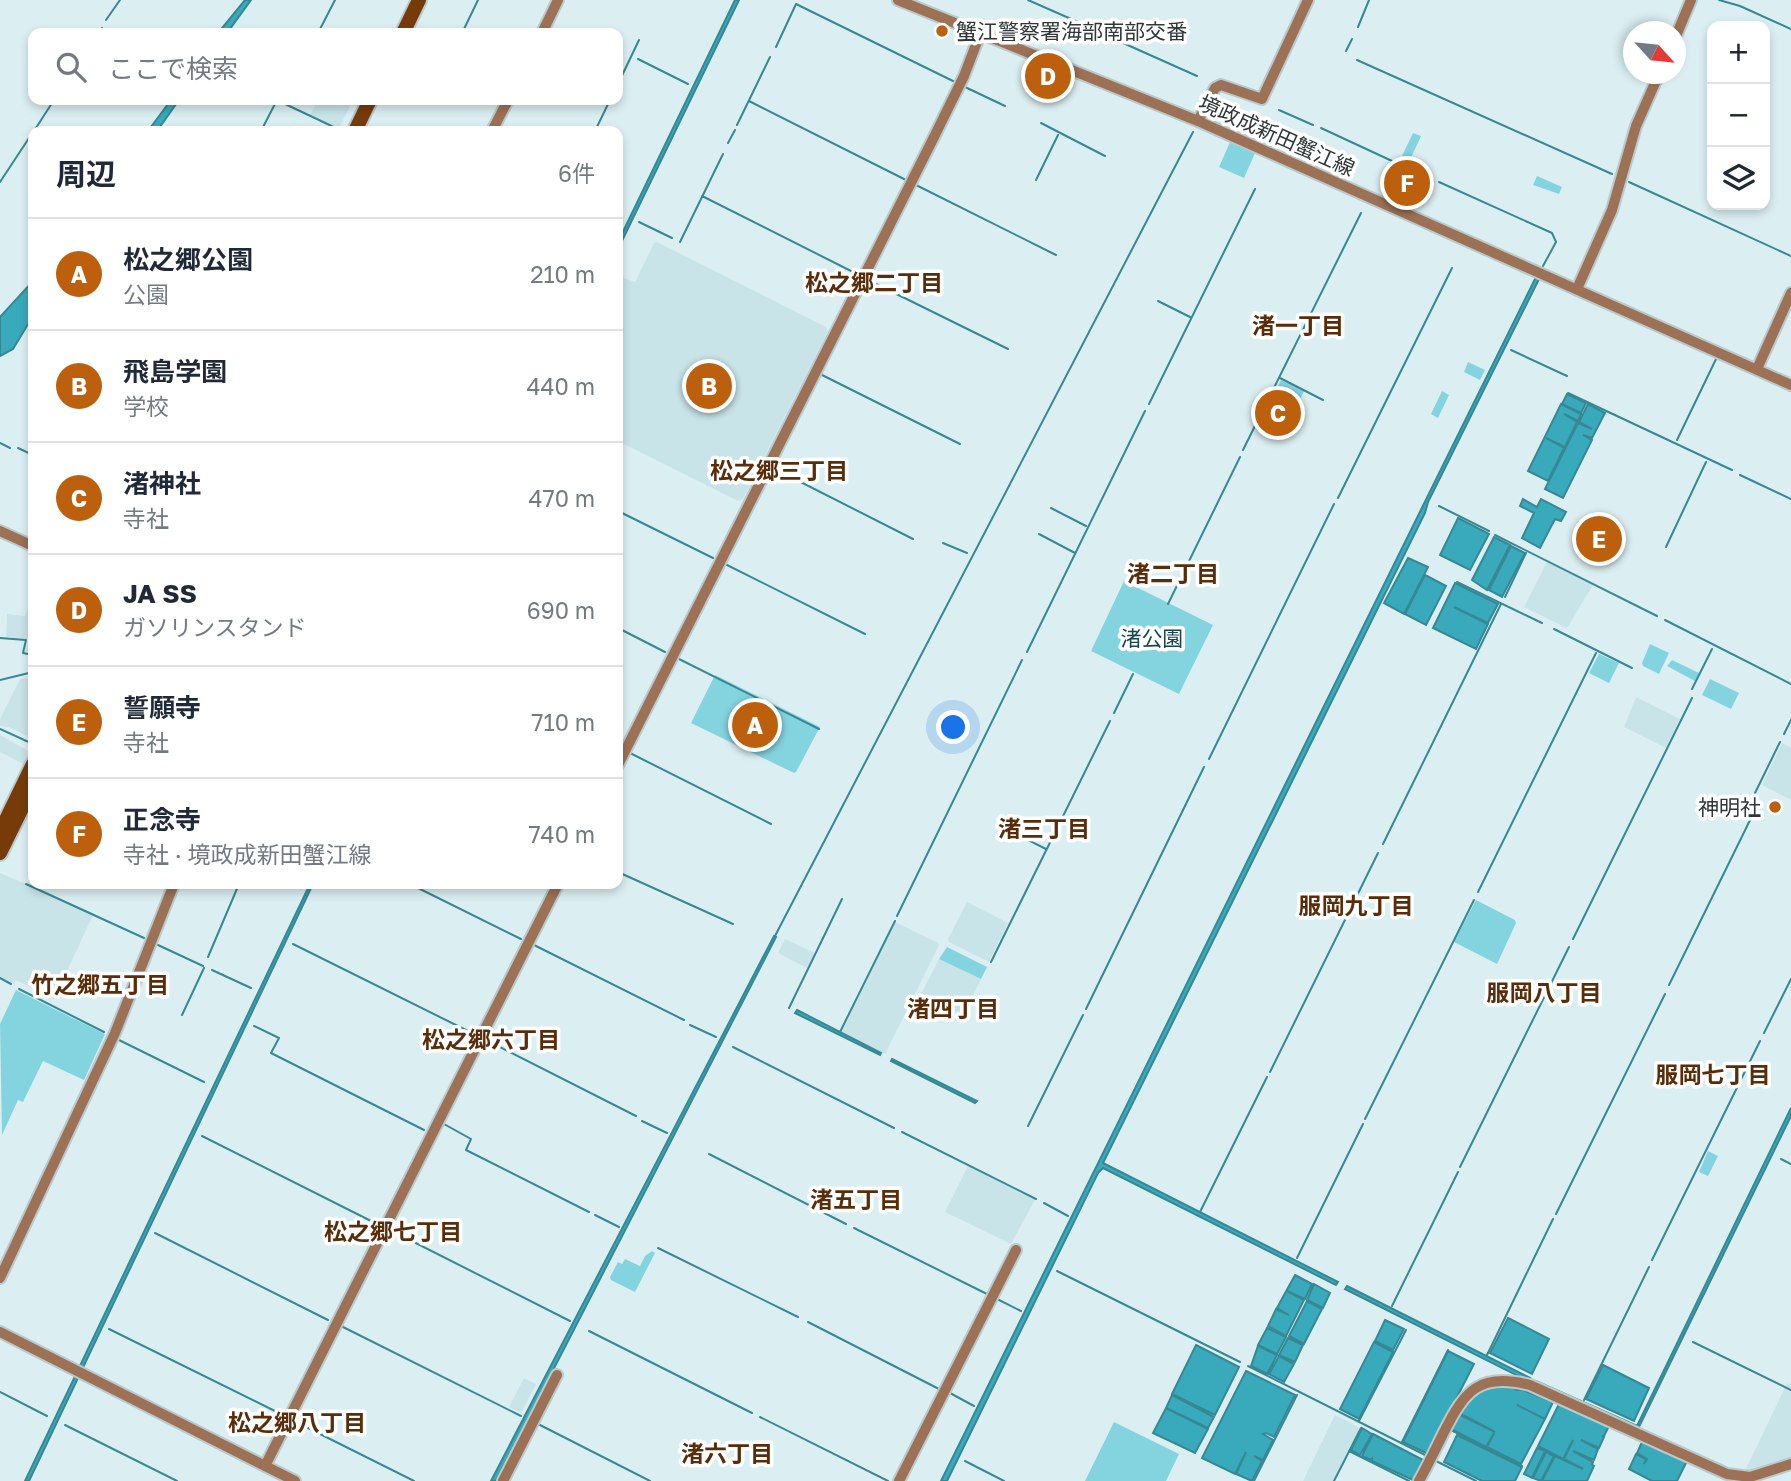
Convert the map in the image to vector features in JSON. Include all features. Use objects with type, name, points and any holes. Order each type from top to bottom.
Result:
[{"type":"highway","points":[[395,28],[409,0]]},
{"type":"highway","points":[[405,28],[419,0]]},
{"type":"highway","points":[[348,126],[358,105]]},
{"type":"highway","points":[[357,126],[368,105]]},
{"type":"highway","points":[[0,831],[28,774]]},
{"type":"highway","points":[[0,853],[28,796]]},
{"type":"street","points":[[544,28],[558,0]]},
{"type":"street","name":"境政成新田蟹江線","points":[[898,0],[1198,121],[1791,384]]},
{"type":"street","points":[[1198,121],[1216,88],[1222,85],[1262,99],[1308,0]]},
{"type":"street","points":[[1682,21],[1692,0]]},
{"type":"street","points":[[623,755],[935,135],[964,76],[980,34]]},
{"type":"street","points":[[1577,289],[1612,210],[1636,126],[1655,84]]},
{"type":"street","points":[[495,126],[505,105]]},
{"type":"street","points":[[1757,369],[1791,293]]},
{"type":"street","points":[[0,531],[28,544]]},
{"type":"street","points":[[0,1278],[115,1033],[172,889]]},
{"type":"street","points":[[265,1466],[555,889]]},
{"type":"street","points":[[900,1481],[1016,1250]]},
{"type":"street","points":[[0,1332],[295,1481]]},
{"type":"street","points":[[503,1481],[557,1375]]},
{"type":"street","points":[[1419,1481],[1464,1397],[1481,1385],[1503,1381],[1530,1385],[1727,1474],[1750,1477],[1791,1464]]},
{"type":"shaded area","points":[[245,0],[251,0],[231,28],[222,28]]},
{"type":"shaded area","points":[[735,0],[739,0],[623,239],[623,232]]},
{"type":"shaded area","points":[[167,105],[175,105],[161,126],[152,126]]},
{"type":"shaded area","points":[[315,105],[350,105],[340,126],[310,115]]},
{"type":"shaded area","points":[[657,242],[826,327],[828,331],[743,499],[738,501],[623,444],[623,278],[635,282],[654,243]]},
{"type":"shaded area","points":[[1536,277],[1539,279],[1428,502],[1425,513],[1103,1163],[1338,1282],[1336,1285],[1103,1168],[1098,1173],[947,1481],[941,1481]]},
{"type":"shaded area","points":[[28,286],[28,324],[13,349],[0,356],[0,317]]},
{"type":"shaded area","points":[[1567,394],[1586,403],[1581,413],[1562,404]]},
{"type":"shaded area","points":[[1561,404],[1581,414],[1578,421],[1564,414],[1577,422],[1565,447],[1546,438],[1564,448],[1548,481],[1528,471]]},
{"type":"shaded area","points":[[1588,404],[1605,413],[1592,438],[1583,435],[1592,440],[1563,498],[1545,489],[1578,423],[1592,429],[1579,422]]},
{"type":"shaded area","points":[[1523,499],[1537,507],[1541,499],[1566,512],[1561,521],[1555,519],[1540,548],[1522,538],[1534,513],[1520,506]]},
{"type":"shaded area","points":[[1458,518],[1489,534],[1470,570],[1440,555]]},
{"type":"shaded area","points":[[1494,537],[1510,545],[1487,590],[1472,580]]},
{"type":"shaded area","points":[[1511,546],[1525,553],[1502,597],[1489,590]]},
{"type":"shaded area","points":[[1408,558],[1428,567],[1404,614],[1384,603]]},
{"type":"shaded area","points":[[1547,562],[1593,585],[1567,628],[1524,607]]},
{"type":"shaded area","points":[[1425,575],[1446,586],[1426,625],[1405,614]]},
{"type":"shaded area","points":[[1455,583],[1498,604],[1488,623],[1454,607],[1488,624],[1476,649],[1433,628]]},
{"type":"shaded area","points":[[28,609],[28,639],[6,637],[7,614],[25,616]]},
{"type":"shaded area","points":[[28,678],[28,736],[9,727],[0,726],[0,719],[20,679]]},
{"type":"shaded area","points":[[1636,697],[1680,719],[1666,748],[1624,727]]},
{"type":"shaded area","points":[[0,735],[28,751],[28,757],[25,765],[0,752]]},
{"type":"shaded area","points":[[1782,743],[1791,748],[1791,800],[1762,785]]},
{"type":"shaded area","points":[[0,873],[28,885],[28,889],[38,889],[94,913],[54,999],[16,980],[14,984],[0,977]]},
{"type":"shaded area","points":[[308,889],[311,889],[29,1481],[25,1481]]},
{"type":"shaded area","points":[[967,902],[1008,923],[989,962],[949,942],[948,939]]},
{"type":"shaded area","points":[[895,922],[939,945],[885,1054],[841,1032]]},
{"type":"shaded area","points":[[774,936],[776,937],[496,1481],[491,1481]]},
{"type":"shaded area","points":[[785,939],[815,953],[807,968],[778,953]]},
{"type":"shaded area","points":[[939,959],[981,979],[960,1023],[917,1002]]},
{"type":"shaded area","points":[[797,1010],[881,1053],[880,1055],[795,1013]]},
{"type":"shaded area","points":[[892,1059],[977,1101],[975,1103],[891,1061]]},
{"type":"shaded area","points":[[1791,1108],[1791,1116],[1638,1429],[1534,1384],[1536,1381],[1637,1426]]},
{"type":"shaded area","points":[[969,1164],[1036,1198],[1011,1244],[945,1212]]},
{"type":"shaded area","points":[[1295,1275],[1312,1284],[1305,1299],[1287,1291],[1304,1300],[1286,1336],[1268,1326],[1276,1309],[1289,1315],[1277,1308]]},
{"type":"shaded area","points":[[1314,1284],[1330,1293],[1323,1308],[1307,1300]]},
{"type":"shaded area","points":[[1347,1286],[1530,1378],[1528,1381],[1345,1289]]},
{"type":"shaded area","points":[[1307,1301],[1322,1309],[1304,1344],[1289,1336]]},
{"type":"shaded area","points":[[1508,1318],[1549,1339],[1532,1374],[1490,1353]]},
{"type":"shaded area","points":[[1385,1320],[1404,1329],[1393,1350],[1375,1341]]},
{"type":"shaded area","points":[[1267,1328],[1286,1337],[1277,1354],[1258,1345]]},
{"type":"shaded area","points":[[1288,1338],[1303,1345],[1295,1362],[1279,1355]]},
{"type":"shaded area","points":[[1374,1342],[1393,1352],[1359,1419],[1340,1409]]},
{"type":"shaded area","points":[[1196,1345],[1239,1367],[1215,1415],[1172,1394]]},
{"type":"shaded area","points":[[1258,1346],[1277,1355],[1267,1374],[1251,1366]]},
{"type":"shaded area","points":[[1448,1351],[1474,1364],[1428,1454],[1403,1442]]},
{"type":"shaded area","points":[[1279,1356],[1294,1364],[1284,1382],[1269,1374]]},
{"type":"shaded area","points":[[1603,1365],[1649,1388],[1634,1421],[1586,1399]]},
{"type":"shaded area","points":[[1246,1371],[1295,1395],[1274,1437],[1263,1434],[1273,1440],[1263,1460],[1254,1456],[1262,1461],[1252,1481],[1236,1474],[1246,1452],[1235,1474],[1202,1458]]},
{"type":"shaded area","points":[[524,1378],[536,1384],[521,1413],[509,1407]]},
{"type":"shaded area","points":[[1787,1383],[1791,1385],[1791,1461],[1763,1470],[1745,1471]]},
{"type":"shaded area","points":[[1500,1386],[1513,1386],[1516,1390],[1523,1390],[1553,1402],[1521,1464],[1487,1447],[1494,1433],[1486,1447],[1451,1429],[1458,1414],[1495,1432],[1459,1413],[1476,1395]]},
{"type":"shaded area","points":[[1172,1395],[1214,1417],[1208,1428],[1166,1408]]},
{"type":"shaded area","points":[[1559,1404],[1609,1426],[1602,1436],[1604,1437],[1599,1448],[1581,1440],[1598,1449],[1594,1460],[1573,1451],[1593,1462],[1594,1466],[1587,1481],[1542,1481],[1555,1456],[1583,1469],[1564,1459],[1573,1440],[1563,1459],[1538,1446]]},
{"type":"shaded area","points":[[1166,1408],[1208,1429],[1195,1453],[1153,1433]]},
{"type":"shaded area","points":[[1335,1415],[1360,1428],[1333,1481],[1303,1481]]},
{"type":"shaded area","points":[[1362,1428],[1372,1434],[1360,1455],[1351,1450]]},
{"type":"shaded area","points":[[1373,1434],[1425,1461],[1415,1481],[1362,1456]]},
{"type":"shaded area","points":[[1457,1435],[1522,1467],[1515,1481],[1482,1481],[1444,1462]]},
{"type":"shaded area","points":[[1642,1442],[1687,1461],[1677,1481],[1652,1481],[1629,1469],[1636,1454],[1646,1459],[1644,1464],[1647,1459],[1637,1453]]},
{"type":"shaded area","points":[[1537,1448],[1545,1451],[1532,1478],[1524,1474]]},
{"type":"shaded area","points":[[1546,1452],[1554,1456],[1541,1481],[1533,1478]]},
{"type":"green space","points":[[1413,133],[1421,136],[1410,160],[1402,156]]},
{"type":"green space","points":[[1231,140],[1256,151],[1244,178],[1219,167]]},
{"type":"green space","points":[[1537,176],[1562,187],[1559,194],[1533,185]]},
{"type":"green space","points":[[1468,362],[1485,370],[1480,380],[1464,372]]},
{"type":"green space","points":[[1281,380],[1304,391],[1295,409],[1272,398]]},
{"type":"green space","points":[[1442,391],[1449,395],[1438,418],[1431,414]]},
{"type":"green space","name":"渚公園","points":[[1124,581],[1213,625],[1179,694],[1091,651]]},
{"type":"green space","points":[[1650,644],[1669,653],[1659,674],[1642,663]]},
{"type":"green space","points":[[1599,654],[1619,663],[1609,683],[1589,673]]},
{"type":"green space","points":[[1672,660],[1699,673],[1695,681],[1667,666]]},
{"type":"green space","points":[[715,675],[820,727],[796,772],[691,723]]},
{"type":"green space","points":[[1710,679],[1739,693],[1731,709],[1702,695]]},
{"type":"green space","points":[[1476,900],[1515,920],[1516,923],[1497,964],[1454,942]]},
{"type":"green space","points":[[947,947],[987,967],[981,979],[939,959]]},
{"type":"green space","points":[[16,990],[105,1034],[84,1080],[43,1061],[23,1102],[18,1100],[2,1135],[0,1024]]},
{"type":"green space","points":[[1708,1151],[1718,1156],[1708,1176],[1699,1172]]},
{"type":"green space","points":[[652,1251],[655,1253],[635,1292],[611,1280],[618,1262],[622,1264],[625,1259],[640,1266],[645,1256]]},
{"type":"green space","points":[[1114,1422],[1179,1454],[1166,1481],[1085,1481]]},
{"type":"waterway","points":[[106,20],[120,0]]},
{"type":"waterway","points":[[321,28],[335,0]]},
{"type":"waterway","points":[[464,28],[478,0]]},
{"type":"waterway","points":[[1028,0],[1078,22]]},
{"type":"waterway","points":[[1358,27],[1369,0]]},
{"type":"waterway","points":[[1719,0],[1740,6],[1791,29]]},
{"type":"waterway","points":[[776,47],[796,4],[955,82]]},
{"type":"waterway","points":[[1085,26],[1197,76]]},
{"type":"waterway","points":[[1346,51],[1352,39]]},
{"type":"waterway","points":[[623,74],[639,40]]},
{"type":"waterway","points":[[737,125],[770,57]]},
{"type":"waterway","points":[[638,59],[688,84]]},
{"type":"waterway","points":[[1357,60],[1612,174]]},
{"type":"waterway","points":[[965,87],[1005,106]]},
{"type":"waterway","points":[[749,101],[906,180]]},
{"type":"waterway","points":[[37,126],[51,105]]},
{"type":"waterway","points":[[264,126],[274,105]]},
{"type":"waterway","points":[[287,105],[332,126]]},
{"type":"waterway","points":[[597,126],[608,105]]},
{"type":"waterway","points":[[1279,110],[1313,125]]},
{"type":"waterway","points":[[1041,123],[1105,156]]},
{"type":"waterway","points":[[1321,128],[1433,180]]},
{"type":"waterway","points":[[728,143],[735,130]]},
{"type":"waterway","points":[[775,936],[1193,132]]},
{"type":"waterway","points":[[1036,180],[1058,135]]},
{"type":"waterway","points":[[0,182],[28,140]]},
{"type":"waterway","points":[[680,242],[723,154]]},
{"type":"waterway","points":[[1439,182],[1552,233],[1556,242],[1543,266]]},
{"type":"waterway","points":[[1629,182],[1791,256]]},
{"type":"waterway","points":[[916,185],[1056,255]]},
{"type":"waterway","points":[[1149,404],[1255,189]]},
{"type":"waterway","points":[[702,196],[859,275]]},
{"type":"waterway","points":[[1243,450],[1361,213]]},
{"type":"waterway","points":[[639,222],[672,238]]},
{"type":"waterway","points":[[1338,498],[1452,268]]},
{"type":"waterway","points":[[868,280],[1008,349]]},
{"type":"waterway","points":[[1158,301],[1190,317]]},
{"type":"waterway","points":[[1511,350],[1567,376]]},
{"type":"waterway","points":[[1677,440],[1717,357]]},
{"type":"waterway","points":[[820,374],[960,444]]},
{"type":"waterway","points":[[1280,378],[1323,400]]},
{"type":"waterway","points":[[1568,393],[1732,470]]},
{"type":"waterway","points":[[1027,652],[1145,411]]},
{"type":"waterway","points":[[0,443],[10,448]]},
{"type":"waterway","points":[[18,448],[28,453]]},
{"type":"waterway","points":[[1168,604],[1240,457]]},
{"type":"waterway","points":[[1666,547],[1706,462]]},
{"type":"waterway","points":[[775,469],[913,539]]},
{"type":"waterway","points":[[1740,475],[1791,499]]},
{"type":"waterway","points":[[1209,759],[1334,504]]},
{"type":"waterway","points":[[1439,506],[1489,531]]},
{"type":"waterway","points":[[1051,508],[1086,526]]},
{"type":"waterway","points":[[623,513],[713,558]]},
{"type":"waterway","points":[[1039,534],[1075,553]]},
{"type":"waterway","points":[[1495,535],[1657,616]]},
{"type":"waterway","points":[[943,543],[967,553]]},
{"type":"waterway","points":[[1505,597],[1526,553]]},
{"type":"waterway","points":[[725,564],[865,634]]},
{"type":"waterway","points":[[1457,582],[1542,623]]},
{"type":"waterway","points":[[1383,844],[1501,604]]},
{"type":"waterway","points":[[1665,620],[1791,684]]},
{"type":"waterway","points":[[1554,629],[1632,668]]},
{"type":"waterway","points":[[623,631],[665,652]]},
{"type":"waterway","points":[[0,638],[26,640],[23,653],[28,654]]},
{"type":"waterway","points":[[1692,689],[1712,649]]},
{"type":"waterway","points":[[1478,892],[1596,653]]},
{"type":"waterway","points":[[677,658],[819,729]]},
{"type":"waterway","points":[[897,916],[1022,660]]},
{"type":"waterway","points":[[0,680],[28,673]]},
{"type":"waterway","points":[[1114,713],[1133,674]]},
{"type":"waterway","points":[[1573,939],[1692,698]]},
{"type":"waterway","points":[[1784,734],[1791,720]]},
{"type":"waterway","points":[[991,962],[1110,721]]},
{"type":"waterway","points":[[0,729],[28,742]]},
{"type":"waterway","points":[[1755,793],[1780,742]]},
{"type":"waterway","points":[[630,753],[771,824]]},
{"type":"waterway","points":[[1086,1009],[1204,767]]},
{"type":"waterway","points":[[1669,985],[1755,810],[1748,807],[1753,798]]},
{"type":"waterway","points":[[1004,828],[1046,849]]},
{"type":"waterway","points":[[1270,1072],[1378,853]]},
{"type":"waterway","points":[[623,874],[733,924]]},
{"type":"waterway","points":[[37,889],[144,938]]},
{"type":"waterway","points":[[208,957],[237,889]]},
{"type":"waterway","points":[[420,889],[521,939]]},
{"type":"waterway","points":[[789,1008],[842,899]]},
{"type":"waterway","points":[[1365,1119],[1474,900]]},
{"type":"waterway","points":[[840,1032],[895,921]]},
{"type":"waterway","points":[[293,944],[474,1034]]},
{"type":"waterway","points":[[158,945],[203,966]]},
{"type":"waterway","points":[[534,945],[684,1020]]},
{"type":"waterway","points":[[1460,1167],[1569,947]]},
{"type":"waterway","points":[[182,1015],[204,968]]},
{"type":"waterway","points":[[212,970],[251,988]]},
{"type":"waterway","points":[[0,978],[11,984]]},
{"type":"waterway","points":[[1764,1033],[1791,979]]},
{"type":"waterway","points":[[19,989],[104,1032]]},
{"type":"waterway","points":[[1556,1214],[1665,994]]},
{"type":"waterway","points":[[1028,1126],[1083,1015]]},
{"type":"waterway","points":[[690,1025],[716,1037]]},
{"type":"waterway","points":[[254,1026],[279,1038],[271,1053],[424,1130]]},
{"type":"waterway","points":[[119,1040],[204,1082]]},
{"type":"waterway","points":[[486,1040],[636,1116]]},
{"type":"waterway","points":[[1652,1260],[1760,1041]]},
{"type":"waterway","points":[[733,1047],[894,1128]]},
{"type":"waterway","points":[[1200,1212],[1267,1077]]},
{"type":"waterway","points":[[642,1121],[667,1133]]},
{"type":"waterway","points":[[444,1124],[471,1139],[466,1150],[589,1212]]},
{"type":"waterway","points":[[1297,1258],[1363,1124]]},
{"type":"waterway","points":[[902,1132],[1036,1199]]},
{"type":"waterway","points":[[202,1136],[377,1224]]},
{"type":"waterway","points":[[709,1154],[846,1224]]},
{"type":"waterway","points":[[1781,1159],[1791,1164]]},
{"type":"waterway","points":[[1392,1306],[1458,1172]]},
{"type":"waterway","points":[[1044,1203],[1068,1216]]},
{"type":"waterway","points":[[595,1215],[619,1227]]},
{"type":"waterway","points":[[1487,1355],[1553,1219]]},
{"type":"waterway","points":[[854,1228],[987,1294]]},
{"type":"waterway","points":[[390,1230],[570,1321]]},
{"type":"waterway","points":[[155,1233],[328,1320]]},
{"type":"waterway","points":[[658,1248],[798,1317]]},
{"type":"waterway","points":[[1584,1400],[1649,1267]]},
{"type":"waterway","points":[[1057,1271],[1240,1362]]},
{"type":"waterway","points":[[997,1299],[1021,1311]]},
{"type":"waterway","points":[[808,1322],[939,1389]]},
{"type":"waterway","points":[[341,1326],[521,1416]]},
{"type":"waterway","points":[[109,1329],[281,1414]]},
{"type":"waterway","points":[[1359,1421],[1406,1330]]},
{"type":"waterway","points":[[589,1331],[752,1413]]},
{"type":"waterway","points":[[1693,1342],[1791,1390]]},
{"type":"waterway","points":[[1402,1442],[1448,1350]]},
{"type":"waterway","points":[[1248,1366],[1427,1456]]},
{"type":"waterway","points":[[0,1392],[47,1416]]},
{"type":"waterway","points":[[950,1393],[974,1406]]},
{"type":"waterway","points":[[1254,1481],[1297,1395]]},
{"type":"waterway","points":[[760,1417],[888,1481]]},
{"type":"waterway","points":[[294,1421],[414,1481]]},
{"type":"waterway","points":[[65,1425],[177,1481]]},
{"type":"waterway","points":[[540,1425],[650,1481]]},
{"type":"waterway","points":[[1334,1481],[1361,1428]]},
{"type":"waterway","points":[[1451,1430],[1522,1466]]},
{"type":"waterway","points":[[1349,1451],[1409,1481]]},
{"type":"waterway","points":[[965,1461],[1004,1481]]},
{"type":"waterway","points":[[1436,1461],[1476,1481]]},
{"type":"place","name":"蟹江警察署海部南部交番","points":[[942,31]]},
{"type":"place","name":"JA SS","points":[[1048,76]]},
{"type":"place","name":"正念寺","points":[[1407,183]]},
{"type":"place","name":"飛島学園","points":[[709,386]]},
{"type":"place","name":"渚神社","points":[[1278,413]]},
{"type":"place","name":"誓願寺","points":[[1599,539]]},
{"type":"place","name":"松之郷公園","points":[[755,725]]},
{"type":"place","name":"神明社","points":[[1775,807]]},
{"type":"district","name":"松之郷二丁目","points":[[874,282]]},
{"type":"district","name":"渚一丁目","points":[[1298,325]]},
{"type":"district","name":"松之郷三丁目","points":[[779,470]]},
{"type":"district","name":"渚二丁目","points":[[1173,573]]},
{"type":"district","name":"渚三丁目","points":[[1044,828]]},
{"type":"district","name":"服岡九丁目","points":[[1356,905]]},
{"type":"district","name":"竹之郷五丁目","points":[[100,984]]},
{"type":"district","name":"服岡八丁目","points":[[1544,992]]},
{"type":"district","name":"渚四丁目","points":[[953,1008]]},
{"type":"district","name":"松之郷六丁目","points":[[491,1039]]},
{"type":"district","name":"服岡七丁目","points":[[1713,1074]]},
{"type":"district","name":"渚五丁目","points":[[856,1199]]},
{"type":"district","name":"松之郷七丁目","points":[[393,1231]]},
{"type":"district","name":"松之郷八丁目","points":[[297,1422]]},
{"type":"district","name":"渚六丁目","points":[[727,1453]]}]
